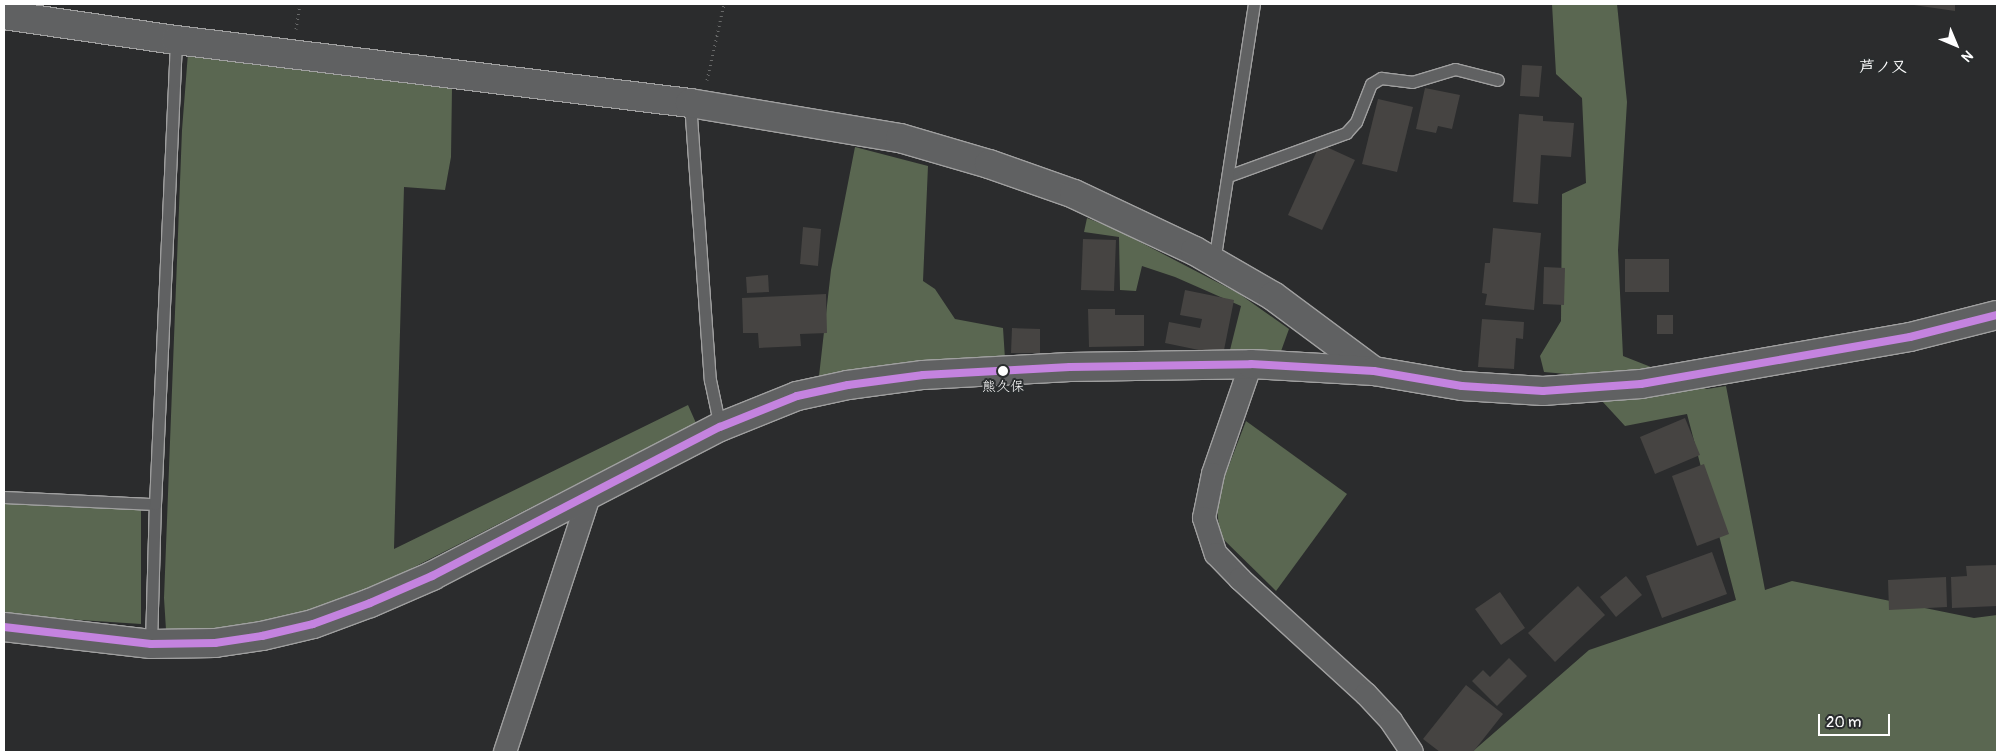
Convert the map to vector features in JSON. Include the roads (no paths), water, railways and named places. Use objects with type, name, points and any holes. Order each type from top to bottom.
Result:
[{"type":"main road","points":[[4,14],[176,40],[696,104],[900,138],[989,164],[1074,194],[1214,262],[1272,296],[1374,371]]},
{"type":"main road","points":[[4,627],[151,644],[216,643],[262,636],[314,624],[370,603],[432,576],[720,427],[796,396],[848,385],[923,375],[1070,367],[1251,364],[1374,371],[1462,386],[1543,391],[1640,384],[1910,337],[1997,315]]},
{"type":"street","points":[[1251,364],[1213,474],[1204,518],[1216,554],[1240,579],[1366,694],[1391,721],[1412,752]]},
{"type":"street","points":[[505,752],[590,494]]},
{"type":"lane","points":[[1214,262],[1254,4]]},
{"type":"lane","points":[[151,644],[155,504],[176,40]]},
{"type":"lane","points":[[1228,176],[1346,133],[1356,122],[1371,84],[1381,78],[1412,82],[1455,69],[1498,80]]},
{"type":"lane","points":[[696,104],[710,380],[720,427]]},
{"type":"lane","points":[[4,497],[155,504]]},
{"type":"place","name":"熊久保","points":[[1003,371]]},
{"type":"district","name":"芦ノ又","points":[[1883,67]]}]
